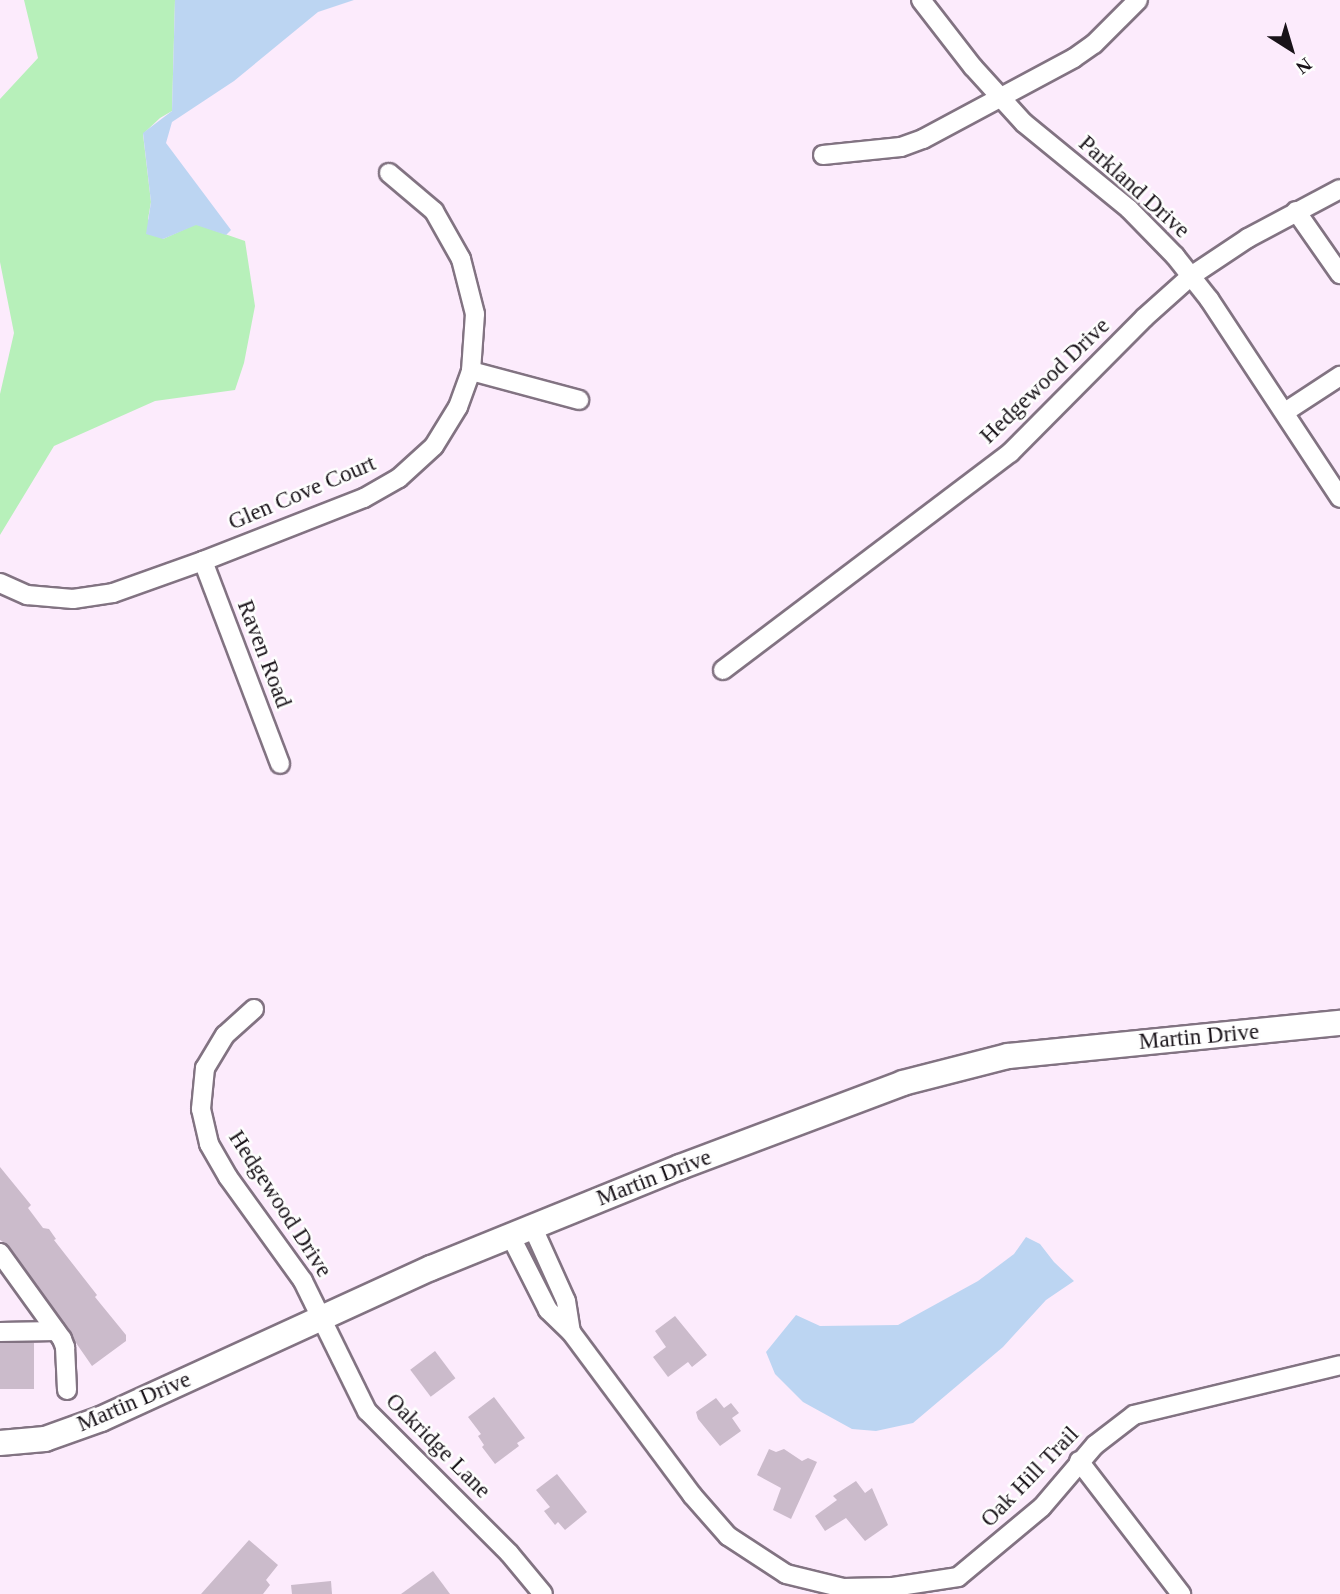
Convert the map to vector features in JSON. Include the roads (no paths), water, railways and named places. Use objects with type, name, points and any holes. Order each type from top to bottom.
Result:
[{"type":"street","name":"Parkland Drive","points":[[921,0],[928,13],[1000,98],[1039,136],[1129,209],[1191,276],[1285,412],[1340,498]]},
{"type":"street","points":[[823,155],[901,147],[923,139],[1094,44],[1138,0]]},
{"type":"street","name":"Glen Cove Court","points":[[0,583],[27,594],[73,599],[113,593],[364,498],[399,478],[434,446],[458,407],[471,371],[475,314],[461,259],[434,211],[389,173]]},
{"type":"street","name":"Hedgewood Drive","points":[[723,670],[1010,453],[1144,318],[1191,276],[1248,238],[1340,188]]},
{"type":"street","points":[[1296,211],[1340,274]]},
{"type":"street","points":[[471,371],[579,400]]},
{"type":"street","points":[[1285,412],[1340,376]]},
{"type":"street","name":"Raven Road","points":[[203,561],[280,764]]},
{"type":"street","name":"Hedgewood Drive","points":[[254,1009],[225,1035],[205,1068],[201,1109],[209,1144],[228,1177],[303,1281],[321,1317]]},
{"type":"street","name":"Martin Drive","points":[[0,1443],[45,1439],[101,1419],[431,1268],[680,1167],[903,1083],[983,1060],[1340,1023]]},
{"type":"street","name":"Oak Hill Trail","points":[[522,1232],[566,1301],[571,1332],[692,1495],[727,1536],[786,1574],[828,1589],[892,1587],[958,1577],[1042,1507],[1095,1444],[1134,1415],[1340,1365]]},
{"type":"street","points":[[0,1253],[65,1347],[67,1390]]},
{"type":"street","name":"Oakridge Lane","points":[[321,1317],[366,1411],[509,1553],[543,1594]]},
{"type":"street","points":[[0,1332],[56,1331]]},
{"type":"street","points":[[1079,1461],[1181,1594]]},
{"type":"water","points":[[175,0],[354,0],[318,12],[234,81],[172,122],[166,143],[231,230],[226,235],[196,225],[163,239],[146,234],[151,202],[143,133],[172,111]]},
{"type":"water","points":[[1026,1237],[1040,1244],[1074,1281],[1046,1300],[1003,1347],[913,1423],[876,1431],[852,1429],[803,1402],[775,1374],[766,1352],[796,1315],[820,1326],[898,1325],[978,1281],[1014,1254]]}]
